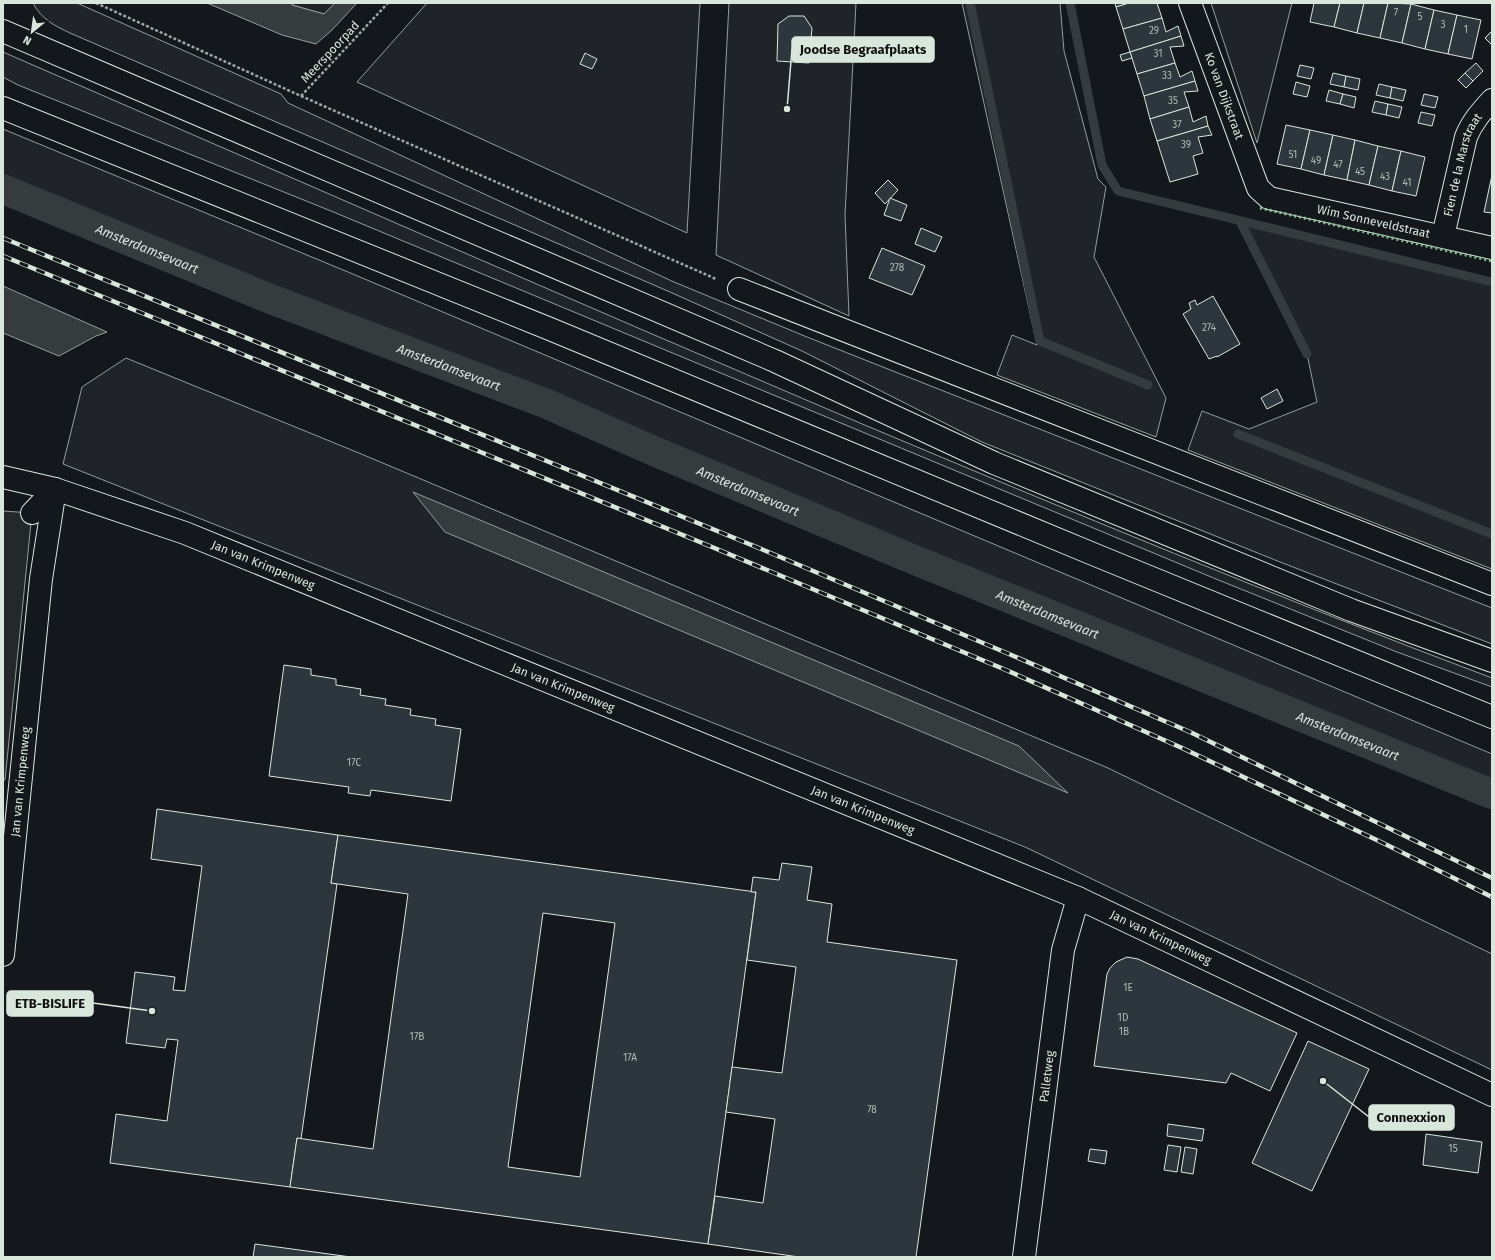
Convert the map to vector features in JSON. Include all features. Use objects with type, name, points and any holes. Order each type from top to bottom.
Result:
[{"type":"street","name":"Ko van Dijkstraat","points":[[1190,3],[1258,188]]},
{"type":"street","points":[[3,31],[775,361],[994,463],[1351,610],[1492,661]]},
{"type":"street","name":"Fien de la Marstraat","points":[[1443,236],[1466,138],[1471,124],[1492,100]]},
{"type":"street","points":[[4,108],[542,326],[1492,717]]},
{"type":"street","name":"Wim Sonneveldstraat","points":[[1258,188],[1269,198],[1492,248]]},
{"type":"street","points":[[739,289],[1492,584]]},
{"type":"street","points":[[3,477],[55,489]]},
{"type":"street","points":[[32,513],[55,489]]},
{"type":"street","name":"Jan van Krimpenweg","points":[[3,955],[41,579],[55,489],[185,533],[1078,898],[1492,1094]]},
{"type":"street","name":"Palletweg","points":[[1024,1257],[1063,950],[1078,898]]},
{"type":"path","points":[[96,3],[301,96],[739,289]]},
{"type":"path","name":"Meerspoorpad","points":[[301,96],[388,3]]},
{"type":"shaded area","points":[[33,3],[77,3],[281,94],[288,103],[674,282],[807,337],[1492,608],[1492,644],[1280,562],[982,442],[802,351],[670,292],[70,33],[44,18]]},
{"type":"shaded area","points":[[207,3],[292,3],[292,5],[324,14],[335,3],[357,3],[332,30],[316,44],[282,35]]},
{"type":"shaded area","points":[[292,3],[335,3],[324,14],[292,5]]},
{"type":"shaded area","points":[[427,3],[700,3],[687,233],[357,82]]},
{"type":"shaded area","points":[[729,3],[856,3],[845,215],[849,316],[716,255]]},
{"type":"shaded area","points":[[962,3],[1060,3],[1064,51],[1098,179],[1106,187],[1094,257],[1166,398],[1156,437],[997,375],[1012,335],[1037,345]]},
{"type":"shaded area","points":[[1211,3],[1292,3],[1257,143]]},
{"type":"shaded area","points":[[3,52],[538,285],[860,423],[1174,554],[1492,678],[1492,687],[1397,652],[1216,579],[331,211],[18,85],[3,77]]},
{"type":"shaded area","points":[[3,129],[348,272],[1492,754],[1492,790],[1331,725],[836,518],[3,178]]},
{"type":"shaded area","points":[[1240,221],[1492,282],[1492,569],[1188,450],[1202,411],[1249,429],[1317,402],[1307,354]]},
{"type":"shaded area","points":[[3,286],[107,332],[96,336],[59,356],[3,333]]},
{"type":"shaded area","points":[[126,358],[359,453],[1108,768],[1492,954],[1492,1070],[1025,847],[63,464],[82,387]]},
{"type":"shaded area","points":[[413,492],[1019,746],[1068,793],[445,532]]},
{"type":"shaded area","points":[[3,511],[32,513],[5,780],[3,780]]},
{"type":"building","points":[[1115,3],[1129,3],[1116,7]]},
{"type":"building","points":[[1129,3],[1157,3],[1162,18],[1123,29],[1116,7]]},
{"type":"building","points":[[1314,3],[1340,3],[1334,27],[1310,22]]},
{"type":"building","points":[[1340,3],[1364,3],[1357,33],[1334,27]]},
{"type":"building","points":[[1364,3],[1388,3],[1380,38],[1357,33]]},
{"type":"building","points":[[1388,3],[1411,4],[1402,43],[1380,38]]},
{"type":"building","points":[[1411,4],[1434,10],[1425,49],[1402,43]]},
{"type":"building","points":[[1434,10],[1457,15],[1448,54],[1425,49]]},
{"type":"building","points":[[1457,15],[1481,20],[1472,59],[1448,54]]},
{"type":"building","points":[[789,16],[804,16],[812,28],[809,63],[777,61],[778,24]]},
{"type":"building","points":[[1162,18],[1166,32],[1178,26],[1181,36],[1130,52],[1123,29]]},
{"type":"building","points":[[1492,31],[1492,45],[1485,38]]},
{"type":"building","points":[[1181,36],[1184,46],[1170,47],[1175,63],[1137,74],[1130,52]]},
{"type":"building","points":[[1130,52],[1132,58],[1122,61],[1120,55]]},
{"type":"building","points":[[585,53],[597,59],[592,69],[580,64]]},
{"type":"building","points":[[1175,63],[1180,77],[1192,71],[1195,81],[1144,96],[1137,74]]},
{"type":"building","points":[[1476,63],[1483,71],[1473,81],[1465,73]]},
{"type":"building","points":[[1300,65],[1314,68],[1311,79],[1297,76]]},
{"type":"building","points":[[1333,73],[1346,76],[1344,87],[1330,84]]},
{"type":"building","points":[[1465,73],[1473,81],[1466,88],[1458,80]]},
{"type":"building","points":[[1346,76],[1360,79],[1358,90],[1344,87]]},
{"type":"building","points":[[1195,81],[1198,91],[1184,92],[1189,107],[1150,119],[1144,96]]},
{"type":"building","points":[[1296,82],[1310,86],[1307,97],[1293,94]]},
{"type":"building","points":[[1379,84],[1392,87],[1390,98],[1376,95]]},
{"type":"building","points":[[1392,87],[1406,90],[1403,101],[1390,98]]},
{"type":"building","points":[[1329,90],[1343,94],[1340,104],[1326,101]]},
{"type":"building","points":[[1343,94],[1356,97],[1354,108],[1340,104]]},
{"type":"building","points":[[1424,94],[1438,97],[1435,108],[1421,105]]},
{"type":"building","points":[[1375,101],[1388,104],[1386,115],[1372,112]]},
{"type":"building","points":[[1388,104],[1402,107],[1399,118],[1386,115]]},
{"type":"building","points":[[1189,107],[1193,122],[1206,116],[1208,126],[1157,141],[1150,119]]},
{"type":"building","points":[[1421,112],[1435,115],[1432,126],[1418,123]]},
{"type":"building","points":[[1286,125],[1310,130],[1301,169],[1277,164]]},
{"type":"building","points":[[1208,126],[1212,135],[1198,137],[1203,153],[1193,156],[1198,174],[1170,182],[1157,141]]},
{"type":"building","points":[[1310,130],[1333,135],[1324,175],[1301,169]]},
{"type":"building","points":[[1333,135],[1355,140],[1347,180],[1324,175]]},
{"type":"building","points":[[1355,140],[1378,146],[1369,185],[1347,180]]},
{"type":"building","points":[[1378,146],[1401,151],[1392,191],[1369,185]]},
{"type":"building","points":[[1401,151],[1425,157],[1416,196],[1392,191]]},
{"type":"building","points":[[1492,175],[1492,213],[1484,212]]},
{"type":"building","points":[[888,180],[898,190],[885,204],[875,193]]},
{"type":"building","points":[[890,198],[907,205],[901,221],[884,215]]},
{"type":"building","points":[[921,228],[942,237],[935,252],[915,244]]},
{"type":"building","points":[[882,248],[925,266],[912,295],[869,278]]},
{"type":"building","points":[[1213,296],[1240,344],[1217,357],[1209,359],[1183,314],[1191,309],[1189,303],[1195,300],[1197,305]]},
{"type":"building","points":[[1277,389],[1283,401],[1267,409],[1261,398]]},
{"type":"building","points":[[284,665],[311,669],[311,675],[336,679],[336,685],[361,689],[360,695],[386,699],[385,705],[411,709],[410,715],[436,719],[435,725],[461,729],[451,801],[371,790],[370,796],[348,793],[349,787],[269,776]]},
{"type":"building","points":[[157,809],[338,835],[331,883],[337,884],[301,1139],[297,1138],[290,1187],[110,1163],[116,1114],[167,1121],[178,1040],[167,1039],[165,1048],[126,1043],[135,972],[175,977],[173,990],[185,991],[202,866],[151,859]]},
{"type":"building","points":[[338,835],[756,892],[708,1244],[290,1187],[297,1138],[373,1149],[408,894],[331,883]],"holes":[[[543,913],[615,923],[580,1177],[508,1167]]]},
{"type":"building","points":[[782,863],[812,867],[807,900],[832,904],[827,942],[957,960],[916,1257],[799,1257],[708,1244],[715,1196],[763,1203],[775,1119],[726,1112],[732,1067],[782,1073],[796,967],[747,960],[756,892],[751,892],[753,877],[779,880]]},
{"type":"building","points":[[1127,957],[1138,959],[1297,1033],[1270,1091],[1231,1073],[1226,1083],[1094,1066],[1107,974],[1116,962]]},
{"type":"building","points":[[1308,1041],[1369,1069],[1312,1191],[1252,1163]]},
{"type":"building","points":[[1168,1124],[1204,1129],[1202,1141],[1167,1136]]},
{"type":"building","points":[[1426,1134],[1482,1142],[1478,1173],[1423,1165]]},
{"type":"building","points":[[1168,1145],[1181,1147],[1177,1172],[1164,1170]]},
{"type":"building","points":[[1185,1147],[1197,1149],[1193,1174],[1181,1172]]},
{"type":"building","points":[[1090,1149],[1107,1151],[1105,1164],[1088,1161]]},
{"type":"building","points":[[255,1244],[351,1257],[253,1257]]},
{"type":"waterway","points":[[970,3],[1040,341],[1148,385]]},
{"type":"waterway","points":[[1070,3],[1102,165],[1118,191],[1492,282]]},
{"type":"waterway","name":"Amsterdamsevaart","points":[[3,189],[268,298],[547,404],[656,452],[905,556],[1492,794]]},
{"type":"waterway","points":[[1240,221],[1307,354]]},
{"type":"waterway","points":[[1238,434],[1492,534]]},
{"type":"railway","points":[[3,238],[766,551],[1009,654],[1190,732],[1492,878]]},
{"type":"railway","points":[[3,256],[712,547],[1006,670],[1182,748],[1383,843],[1492,897]]},
{"type":"hedge","points":[[1260,208],[1492,261]]},
{"type":"place","name":"Joodse Begraafplaats","points":[[787,109]]},
{"type":"place","name":"ETB-BISLIFE","points":[[152,1011]]},
{"type":"place","name":"Connexxion","points":[[1323,1081]]}]
